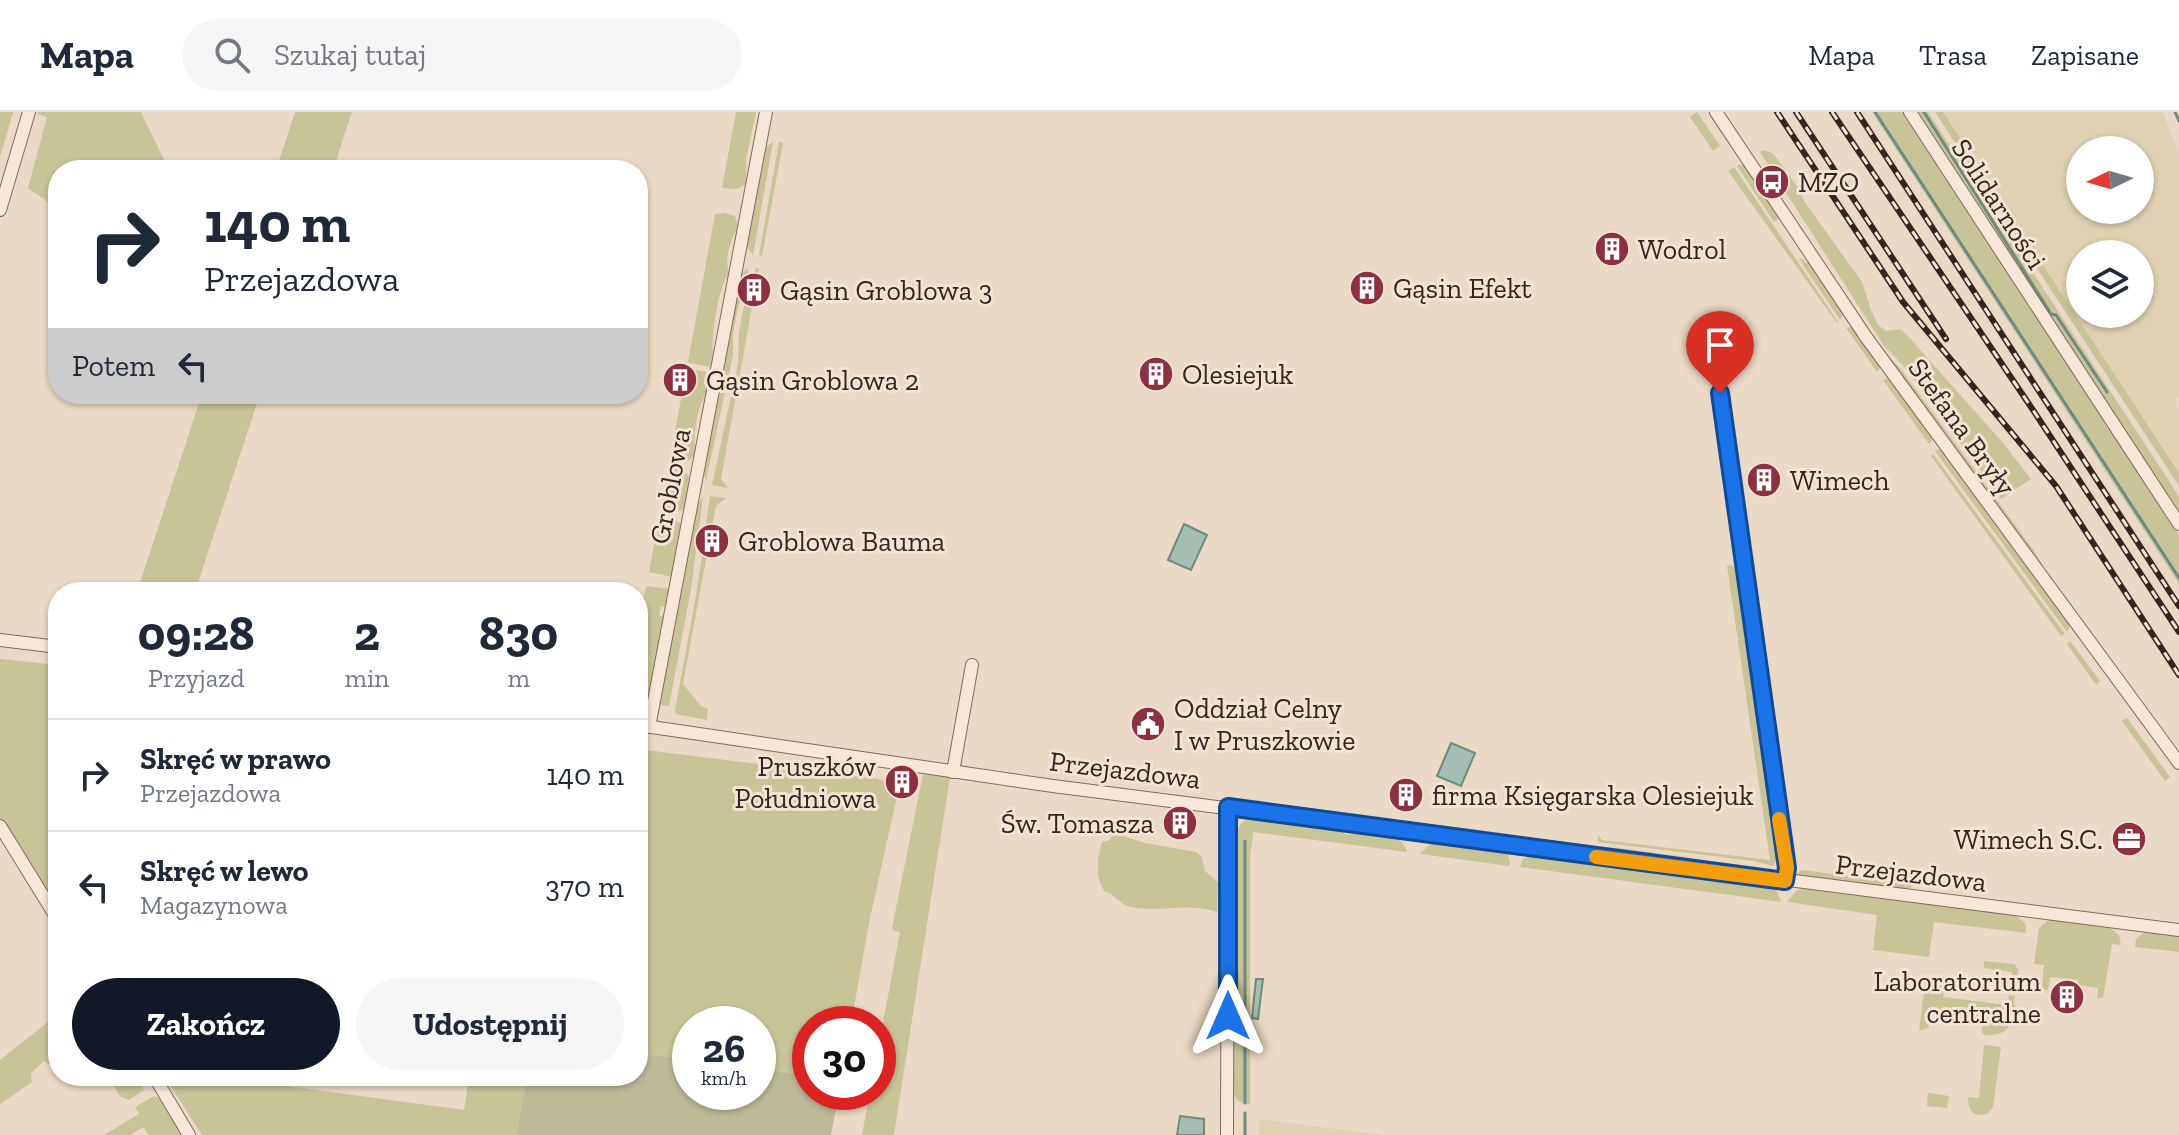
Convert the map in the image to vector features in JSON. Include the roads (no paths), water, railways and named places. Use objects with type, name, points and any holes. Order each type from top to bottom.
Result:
[{"type":"street","points":[[0,210],[29,112]]},
{"type":"street","name":"Groblowa","points":[[648,706],[766,112]]},
{"type":"street","name":"Stefana Bryły","points":[[1716,112],[1866,337],[2179,763]]},
{"type":"street","name":"Solidarności","points":[[1910,112],[2179,524]]},
{"type":"street","points":[[1720,393],[1787,868],[1785,881]]},
{"type":"street","points":[[0,640],[48,646]]},
{"type":"street","points":[[953,772],[972,665]]},
{"type":"street","name":"Przejazdowa","points":[[648,727],[953,772],[2179,930]]},
{"type":"street","points":[[1227,1135],[1228,807]]},
{"type":"street","points":[[0,826],[48,904]]},
{"type":"street","points":[[160,1086],[189,1135]]},
{"type":"waterway","points":[[1875,112],[2179,578]]},
{"type":"waterway","points":[[1924,112],[2051,314],[2056,315],[2107,392]]},
{"type":"waterway","points":[[2175,112],[2179,121]]},
{"type":"waterway","points":[[1245,841],[1245,1103]]},
{"type":"waterway","points":[[1245,1113],[1245,1135]]},
{"type":"railway","points":[[1777,112],[1903,302],[2056,486],[2179,675]]},
{"type":"railway","points":[[1796,112],[1946,339]]},
{"type":"railway","points":[[1832,112],[2179,632]]},
{"type":"railway","points":[[1857,112],[2179,606]]},
{"type":"place","name":"MZO","points":[[1772,182]]},
{"type":"place","name":"Wodrol","points":[[1612,249]]},
{"type":"place","name":"Gąsin Efekt","points":[[1367,288]]},
{"type":"place","name":"Gąsin Groblowa 3","points":[[754,290]]},
{"type":"place","name":"Olesiejuk","points":[[1156,374]]},
{"type":"place","name":"Gąsin Groblowa 2","points":[[680,380]]},
{"type":"place","name":"Wimech","points":[[1764,480]]},
{"type":"place","name":"Groblowa Bauma","points":[[712,541]]},
{"type":"place","name":"Oddział Celny I w Pruszkowie","points":[[1148,724]]},
{"type":"place","name":"Pruszków Południowa","points":[[902,782]]},
{"type":"place","name":"firma Księgarska Olesiejuk","points":[[1406,795]]},
{"type":"place","name":"Św. Tomasza","points":[[1180,823]]},
{"type":"place","name":"Wimech S.C.","points":[[2129,839]]},
{"type":"place","name":"Laboratorium centralne","points":[[2067,997]]}]
